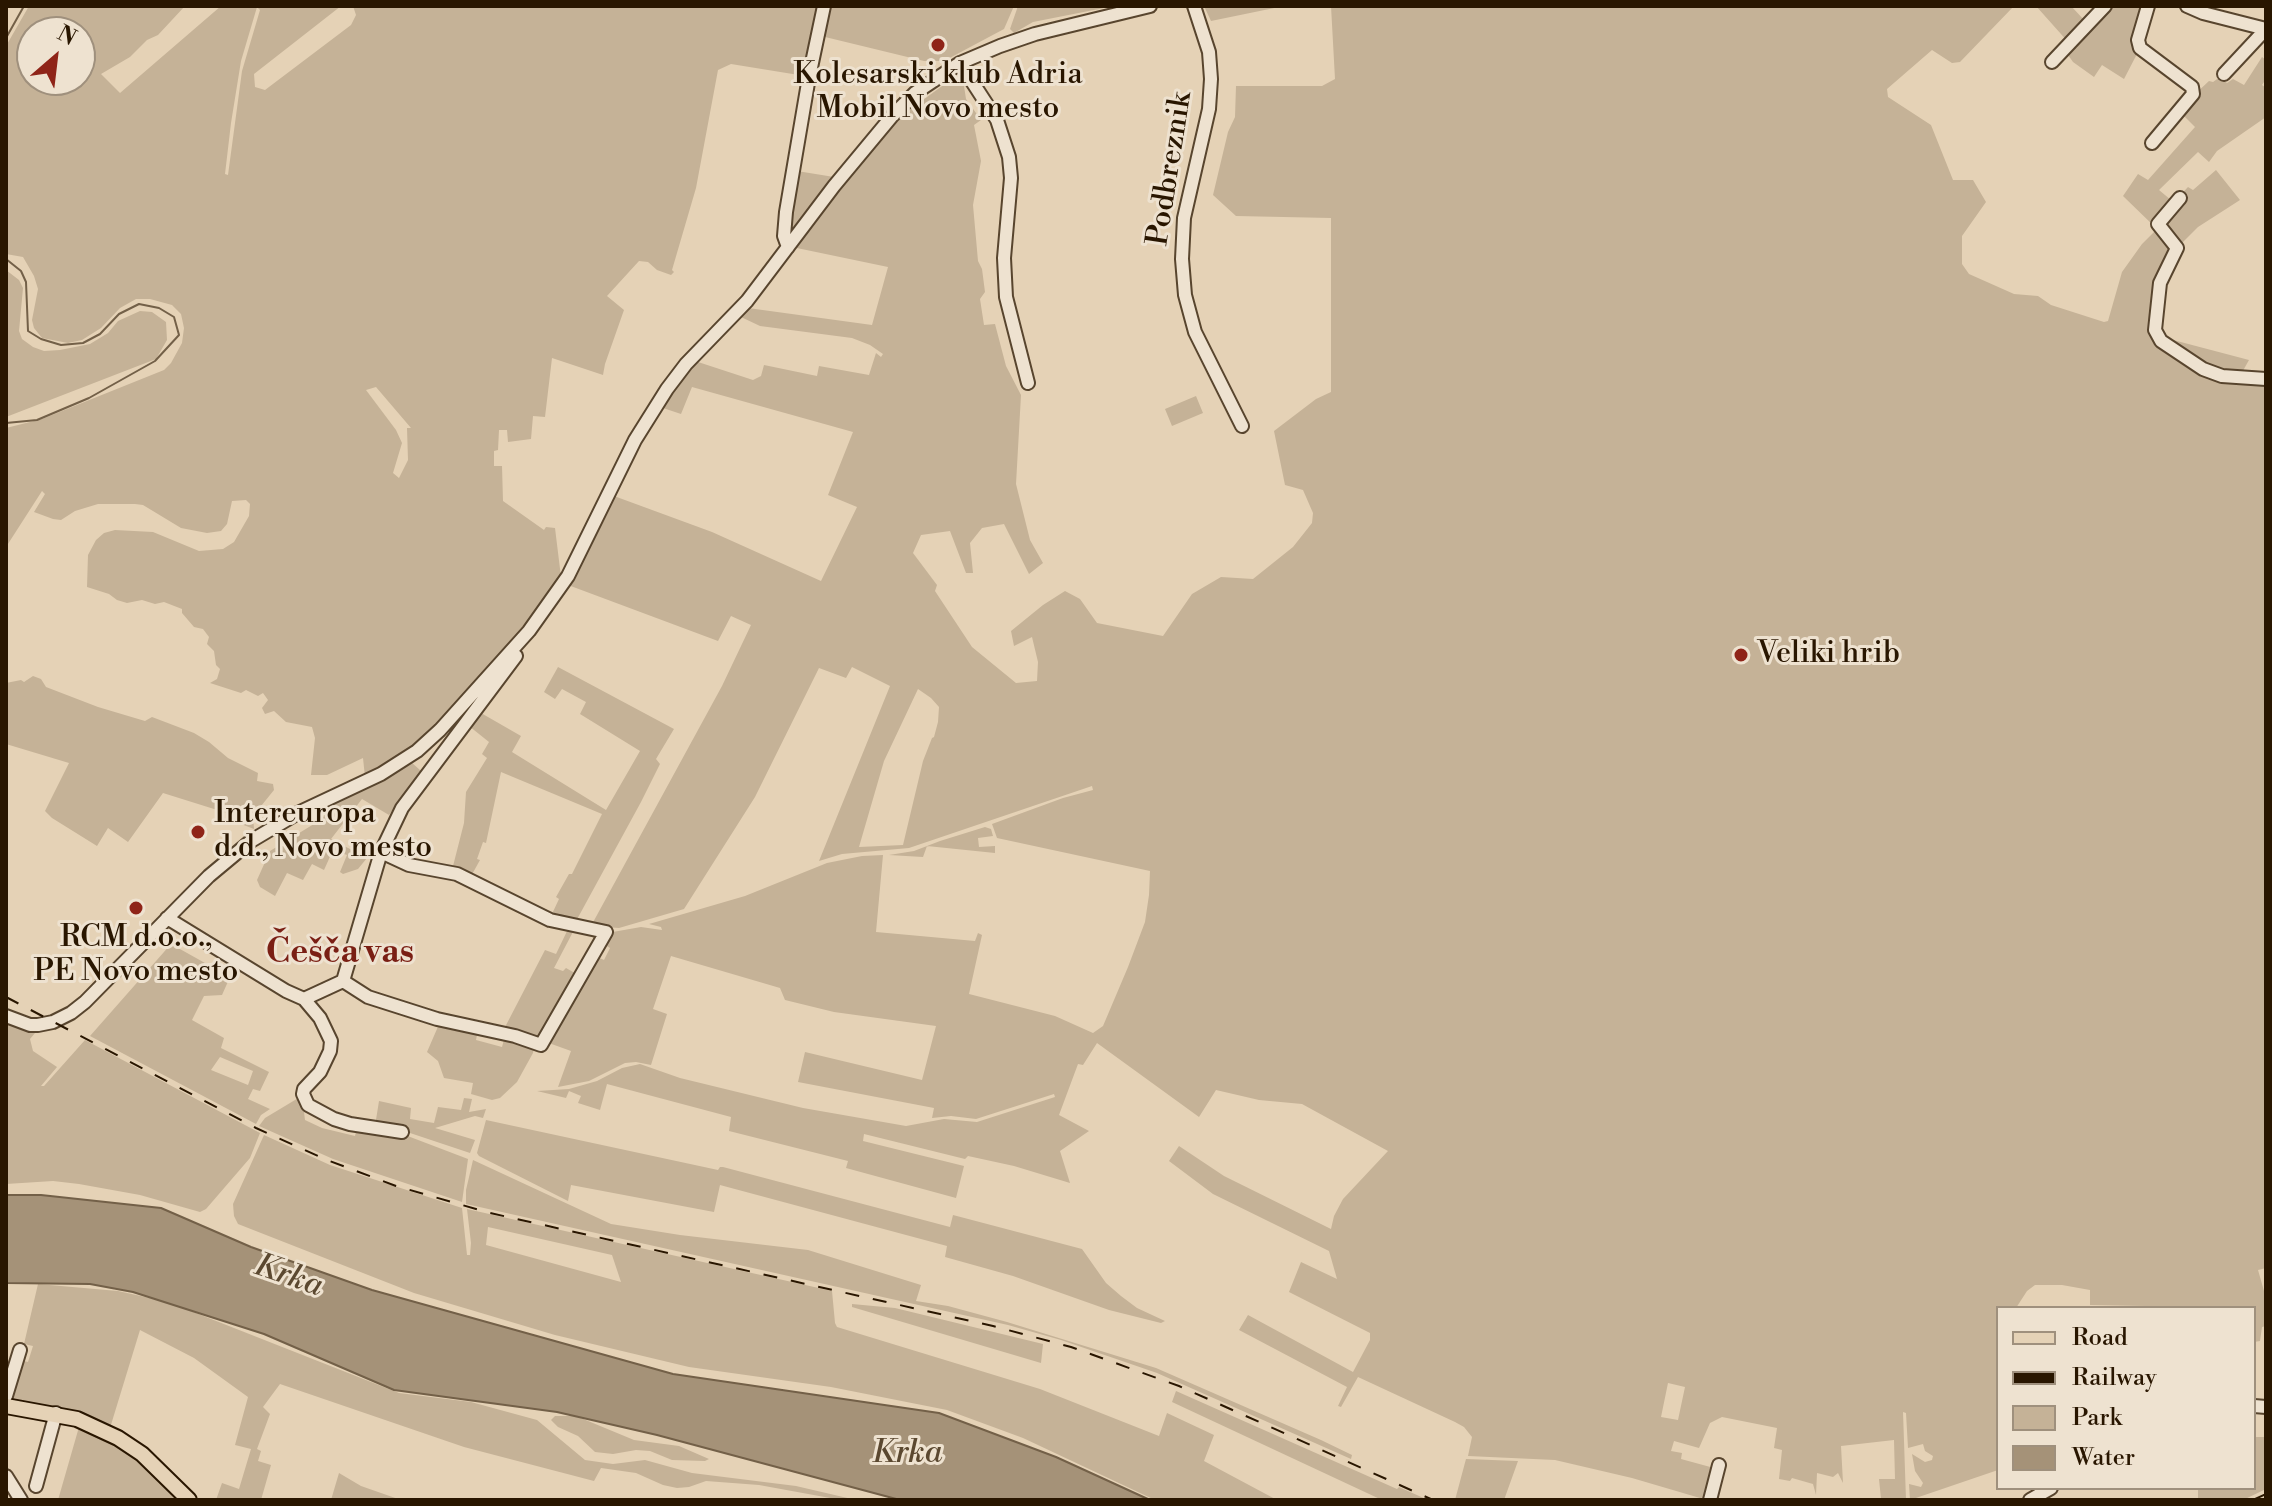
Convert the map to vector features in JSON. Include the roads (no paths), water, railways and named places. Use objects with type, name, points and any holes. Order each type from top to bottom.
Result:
[{"type":"main road","points":[[6,1406],[56,1413],[118,1438],[142,1454],[189,1500]]},
{"type":"street","points":[[788,247],[784,236],[786,212],[824,6]]},
{"type":"street","name":"Podbreznik","points":[[1194,6],[1209,52],[1211,79],[1209,109],[1184,218],[1182,259],[1185,295],[1195,332],[1242,426]]},
{"type":"street","points":[[2052,62],[2105,6]]},
{"type":"street","points":[[2148,6],[2138,40],[2140,48],[2192,87],[2193,94],[2152,143]]},
{"type":"street","points":[[2187,6],[2266,29],[2224,74]]},
{"type":"street","points":[[6,1016],[38,1025],[71,1013],[234,855],[270,828],[381,774],[417,751],[468,702],[529,631],[568,576],[654,407],[686,364],[747,301],[893,115],[915,93],[960,63],[1035,34],[1148,7]]},
{"type":"street","points":[[960,63],[997,120],[1009,157],[1011,178],[1004,258],[1006,297],[1028,383]]},
{"type":"street","points":[[2180,198],[2158,224],[2177,248],[2160,283],[2155,330],[2161,341],[2203,369],[2222,376],[2266,379]]},
{"type":"street","points":[[304,999],[343,981],[381,852],[402,808],[510,667],[529,631]]},
{"type":"street","points":[[343,981],[368,997],[399,1008],[541,1045],[606,932],[550,920],[457,874],[409,865],[381,852]]},
{"type":"street","points":[[167,918],[304,999],[320,1018],[331,1041],[327,1062],[304,1089],[304,1100],[334,1119],[402,1132]]},
{"type":"street","points":[[6,1396],[20,1350]]},
{"type":"street","points":[[36,1486],[56,1413]]},
{"type":"street","points":[[1710,1500],[1719,1465]]},
{"type":"street","points":[[6,1476],[21,1500]]},
{"type":"street","points":[[2030,1500],[2048,1490]]},
{"type":"water","name":"Krka","points":[[6,1195],[41,1195],[161,1208],[251,1247],[372,1290],[673,1374],[939,1413],[1056,1457],[1150,1500],[900,1500],[657,1435],[557,1412],[394,1390],[264,1334],[133,1292],[90,1284],[6,1283]]},
{"type":"waterway","points":[[6,38],[24,6]]},
{"type":"waterway","points":[[6,259],[21,271],[26,282],[28,331],[41,339],[61,345],[83,343],[100,334],[119,314],[139,304],[159,308],[174,317],[179,335],[155,361],[89,398],[37,420],[6,423]]},
{"type":"railway","points":[[6,997],[256,1128],[396,1186],[490,1213],[993,1326],[1071,1347],[1179,1386],[1433,1500]]},
{"type":"railway","points":[[2253,1500],[2266,1494]]},
{"type":"place","name":"Kolesarski klub Adria Mobil Novo mesto","points":[[938,45]]},
{"type":"place","name":"Veliki hrib","points":[[1741,655]]},
{"type":"place","name":"Intereuropa d.d., Novo mesto","points":[[198,832]]},
{"type":"place","name":"RCM d.o.o., PE Novo mesto","points":[[136,908]]},
{"type":"district","name":"Češča vas","points":[[340,954]]}]
